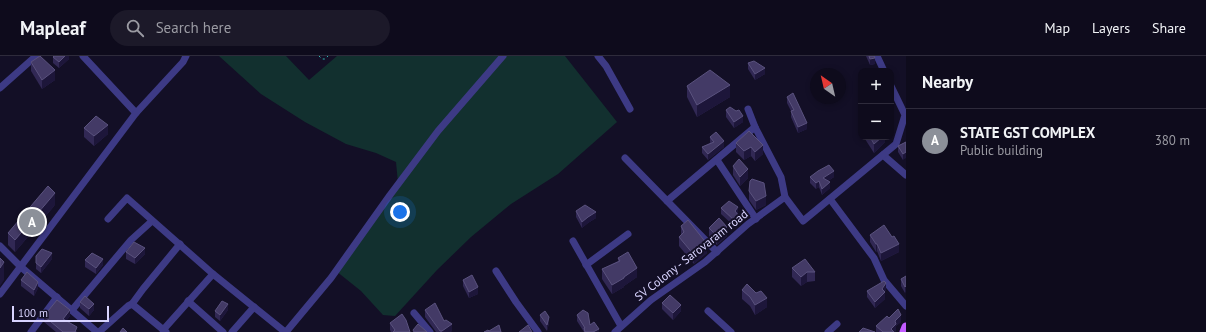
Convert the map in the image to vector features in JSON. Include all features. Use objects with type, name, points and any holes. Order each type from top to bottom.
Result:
[{"type":"main road","points":[[904,332],[906,327]]},
{"type":"street","points":[[0,88],[36,56]]},
{"type":"street","points":[[83,56],[136,113]]},
{"type":"street","points":[[0,294],[136,113],[183,62],[186,56]]},
{"type":"street","points":[[108,218],[127,198],[213,274],[286,332],[331,278],[438,131],[503,56]]},
{"type":"street","points":[[598,56],[606,66],[630,109]]},
{"type":"street","points":[[877,56],[883,68]]},
{"type":"street","points":[[748,109],[781,177],[785,197],[803,222],[896,144],[905,115],[894,92]]},
{"type":"street","points":[[667,201],[756,127]]},
{"type":"street","points":[[883,155],[906,175]]},
{"type":"street","points":[[625,158],[716,252]]},
{"type":"street","points":[[717,160],[756,219]]},
{"type":"street","name":"SV Colony - Sarovaram road","points":[[615,332],[651,300],[705,262],[756,219],[785,197]]},
{"type":"street","points":[[830,199],[874,258],[884,280],[906,306]]},
{"type":"street","points":[[72,310],[131,240],[152,221]]},
{"type":"street","points":[[586,265],[628,234]]},
{"type":"street","points":[[573,241],[621,326]]},
{"type":"street","points":[[0,246],[20,267],[72,310],[88,329],[98,332],[132,304],[180,244]]},
{"type":"street","points":[[496,271],[538,332]]},
{"type":"street","points":[[132,304],[164,331],[188,301],[213,274]]},
{"type":"street","points":[[31,332],[57,297]]},
{"type":"street","points":[[188,301],[223,332]]},
{"type":"street","points":[[232,332],[254,307]]},
{"type":"street","points":[[708,311],[731,332]]},
{"type":"street","points":[[414,313],[430,332]]},
{"type":"street","points":[[828,332],[837,324]]},
{"type":"path","points":[[319,56],[322,59],[325,59],[328,56]]},
{"type":"green space","points":[[219,56],[286,56],[309,80],[337,56],[565,56],[617,122],[558,174],[511,204],[471,237],[437,270],[395,316],[383,315],[361,291],[336,271],[398,183],[396,162],[376,153],[346,144],[305,122],[261,94]]},
{"type":"building","points":[[40,56],[55,70],[42,80],[31,62]]},
{"type":"building","points":[[65,56],[59,62],[53,57]]},
{"type":"building","points":[[869,56],[874,56],[875,58],[870,59]]},
{"type":"building","points":[[754,61],[765,68],[755,74],[748,63]]},
{"type":"building","points":[[710,70],[730,85],[697,105],[687,86]]},
{"type":"building","points":[[793,93],[807,123],[798,127],[791,111],[794,110],[787,97]]},
{"type":"building","points":[[730,107],[736,111],[739,110],[743,116],[734,122],[726,110]]},
{"type":"building","points":[[96,116],[108,125],[94,136],[84,128]]},
{"type":"building","points":[[749,131],[763,145],[755,152],[751,147],[744,151],[736,143]]},
{"type":"building","points":[[716,132],[724,141],[708,154],[702,147],[714,142],[710,137]]},
{"type":"building","points":[[872,140],[879,140],[874,144]]},
{"type":"building","points":[[906,142],[906,152],[903,154],[898,146]]},
{"type":"building","points":[[739,159],[748,169],[740,177],[733,166]]},
{"type":"building","points":[[829,165],[834,171],[823,178],[830,182],[822,189],[819,181],[816,183],[810,177]]},
{"type":"building","points":[[752,179],[764,183],[766,196],[756,201],[749,191],[750,181]]},
{"type":"building","points":[[48,186],[55,193],[15,240],[8,233]]},
{"type":"building","points":[[729,201],[738,207],[735,211],[739,216],[735,221],[721,208]]},
{"type":"building","points":[[585,205],[596,212],[582,222],[576,211]]},
{"type":"building","points":[[719,218],[727,227],[717,236],[709,228]]},
{"type":"building","points":[[688,220],[707,244],[694,255],[679,237],[684,232],[681,226]]},
{"type":"building","points":[[884,225],[899,244],[881,253],[877,244],[870,235]]},
{"type":"building","points":[[134,242],[145,248],[135,258],[126,252]]},
{"type":"building","points":[[42,249],[52,253],[41,267],[36,263],[36,256]]},
{"type":"building","points":[[628,252],[637,268],[612,285],[602,269],[620,261],[618,258]]},
{"type":"building","points":[[92,253],[103,259],[96,268],[85,260]]},
{"type":"building","points":[[0,258],[4,262],[0,268]]},
{"type":"building","points":[[805,259],[815,272],[807,272],[801,277],[792,268]]},
{"type":"building","points":[[27,272],[38,282],[34,290],[21,280]]},
{"type":"building","points":[[472,275],[478,287],[469,292],[463,280]]},
{"type":"building","points":[[906,276],[906,286],[905,287],[901,279]]},
{"type":"building","points":[[884,281],[886,283],[882,289],[885,292],[875,302],[867,291]]},
{"type":"building","points":[[747,284],[756,293],[761,291],[767,298],[755,305],[750,297],[742,290]]},
{"type":"building","points":[[670,295],[681,305],[673,313],[662,303]]},
{"type":"building","points":[[85,296],[94,304],[89,309],[80,302]]},
{"type":"building","points":[[57,300],[70,310],[63,319],[77,327],[75,332],[63,332],[44,316]]},
{"type":"building","points":[[222,301],[228,304],[220,315],[215,311]]},
{"type":"building","points":[[435,303],[444,321],[446,320],[452,324],[442,331],[440,331],[425,310]]},
{"type":"building","points":[[898,309],[901,315],[895,321],[896,324],[891,329],[894,332],[883,332],[876,326],[887,316],[889,318]]},
{"type":"building","points":[[583,310],[588,313],[590,325],[594,322],[599,329],[593,332],[585,332],[585,328],[577,315]]},
{"type":"building","points":[[545,311],[549,317],[547,325],[540,315]]},
{"type":"building","points":[[402,314],[406,320],[410,332],[393,332],[395,330],[390,323]]},
{"type":"building","points":[[418,324],[427,332],[414,332],[413,330]]},
{"type":"building","points":[[499,325],[501,332],[484,332],[489,331]]},
{"type":"building","points":[[528,325],[532,332],[519,332]]},
{"type":"building","points":[[123,328],[127,332],[120,332]]},
{"type":"building","points":[[863,328],[875,332],[859,332]]},
{"type":"place","name":"STATE GST COMPLEX","points":[[32,222]]}]
